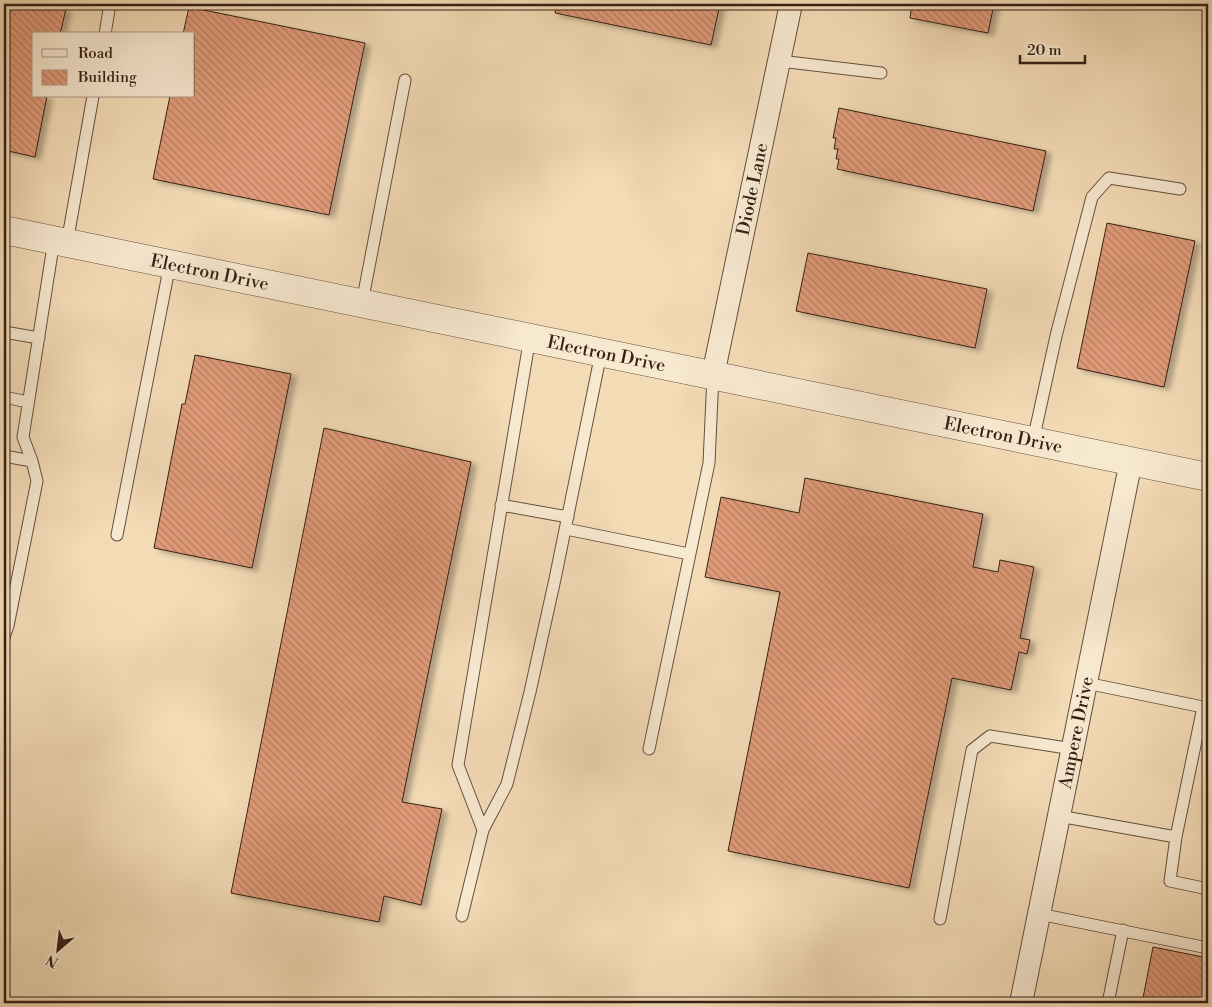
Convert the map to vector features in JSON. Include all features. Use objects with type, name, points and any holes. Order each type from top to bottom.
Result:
[{"type":"street","name":"Diode Lane","points":[[713,375],[792,4]]},
{"type":"street","name":"Electron Drive","points":[[4,230],[1208,477]]},
{"type":"street","name":"Ampere Drive","points":[[1021,1003],[1131,461]]},
{"type":"lane","points":[[105,32],[110,4]]},
{"type":"lane","points":[[780,61],[881,73]]},
{"type":"lane","points":[[362,303],[406,80]]},
{"type":"lane","points":[[4,637],[8,626],[37,481],[23,437],[38,338],[93,98]]},
{"type":"lane","points":[[1034,441],[1056,336],[1092,197],[1109,178],[1180,189]]},
{"type":"lane","points":[[117,535],[170,264]]},
{"type":"lane","points":[[4,332],[38,338]]},
{"type":"lane","points":[[484,830],[458,765],[530,338]]},
{"type":"lane","points":[[462,916],[484,830],[507,784],[530,692],[566,529],[601,352]]},
{"type":"lane","points":[[649,749],[709,463],[713,375]]},
{"type":"lane","points":[[4,397],[28,402]]},
{"type":"lane","points":[[4,456],[32,461]]},
{"type":"lane","points":[[501,505],[568,517]]},
{"type":"lane","points":[[566,529],[689,554]]},
{"type":"lane","points":[[1086,683],[1203,708],[1176,837],[1170,881],[1208,889]]},
{"type":"lane","points":[[940,919],[972,750],[990,736],[1073,750]]},
{"type":"lane","points":[[1059,816],[1176,837]]},
{"type":"lane","points":[[1039,914],[1208,948]]},
{"type":"lane","points":[[1108,1003],[1123,930]]},
{"type":"building","points":[[4,4],[39,4],[66,9],[60,32],[32,32],[32,98],[47,98],[35,157],[4,150]]},
{"type":"building","points":[[557,4],[720,4],[711,45],[555,13]]},
{"type":"building","points":[[912,4],[994,4],[988,33],[910,18]]},
{"type":"building","points":[[189,7],[365,43],[329,215],[153,179],[170,98],[195,98],[195,32],[183,32]]},
{"type":"building","points":[[839,108],[1046,151],[1033,211],[837,169],[838,149],[834,149],[836,138],[833,138]]},
{"type":"building","points":[[1107,223],[1195,241],[1164,387],[1077,368]]},
{"type":"building","points":[[808,253],[987,289],[975,348],[796,311]]},
{"type":"building","points":[[195,355],[291,374],[252,568],[154,548],[182,404],[185,404]]},
{"type":"building","points":[[324,428],[471,462],[402,802],[442,809],[421,905],[384,896],[379,922],[231,893]]},
{"type":"building","points":[[805,478],[983,514],[973,567],[998,572],[1000,560],[1034,567],[1020,638],[1030,640],[1027,654],[1019,652],[1011,690],[952,678],[909,888],[728,851],[780,592],[705,577],[721,497],[799,513]]},
{"type":"building","points":[[1153,947],[1208,958],[1208,1003],[1142,1003]]}]
